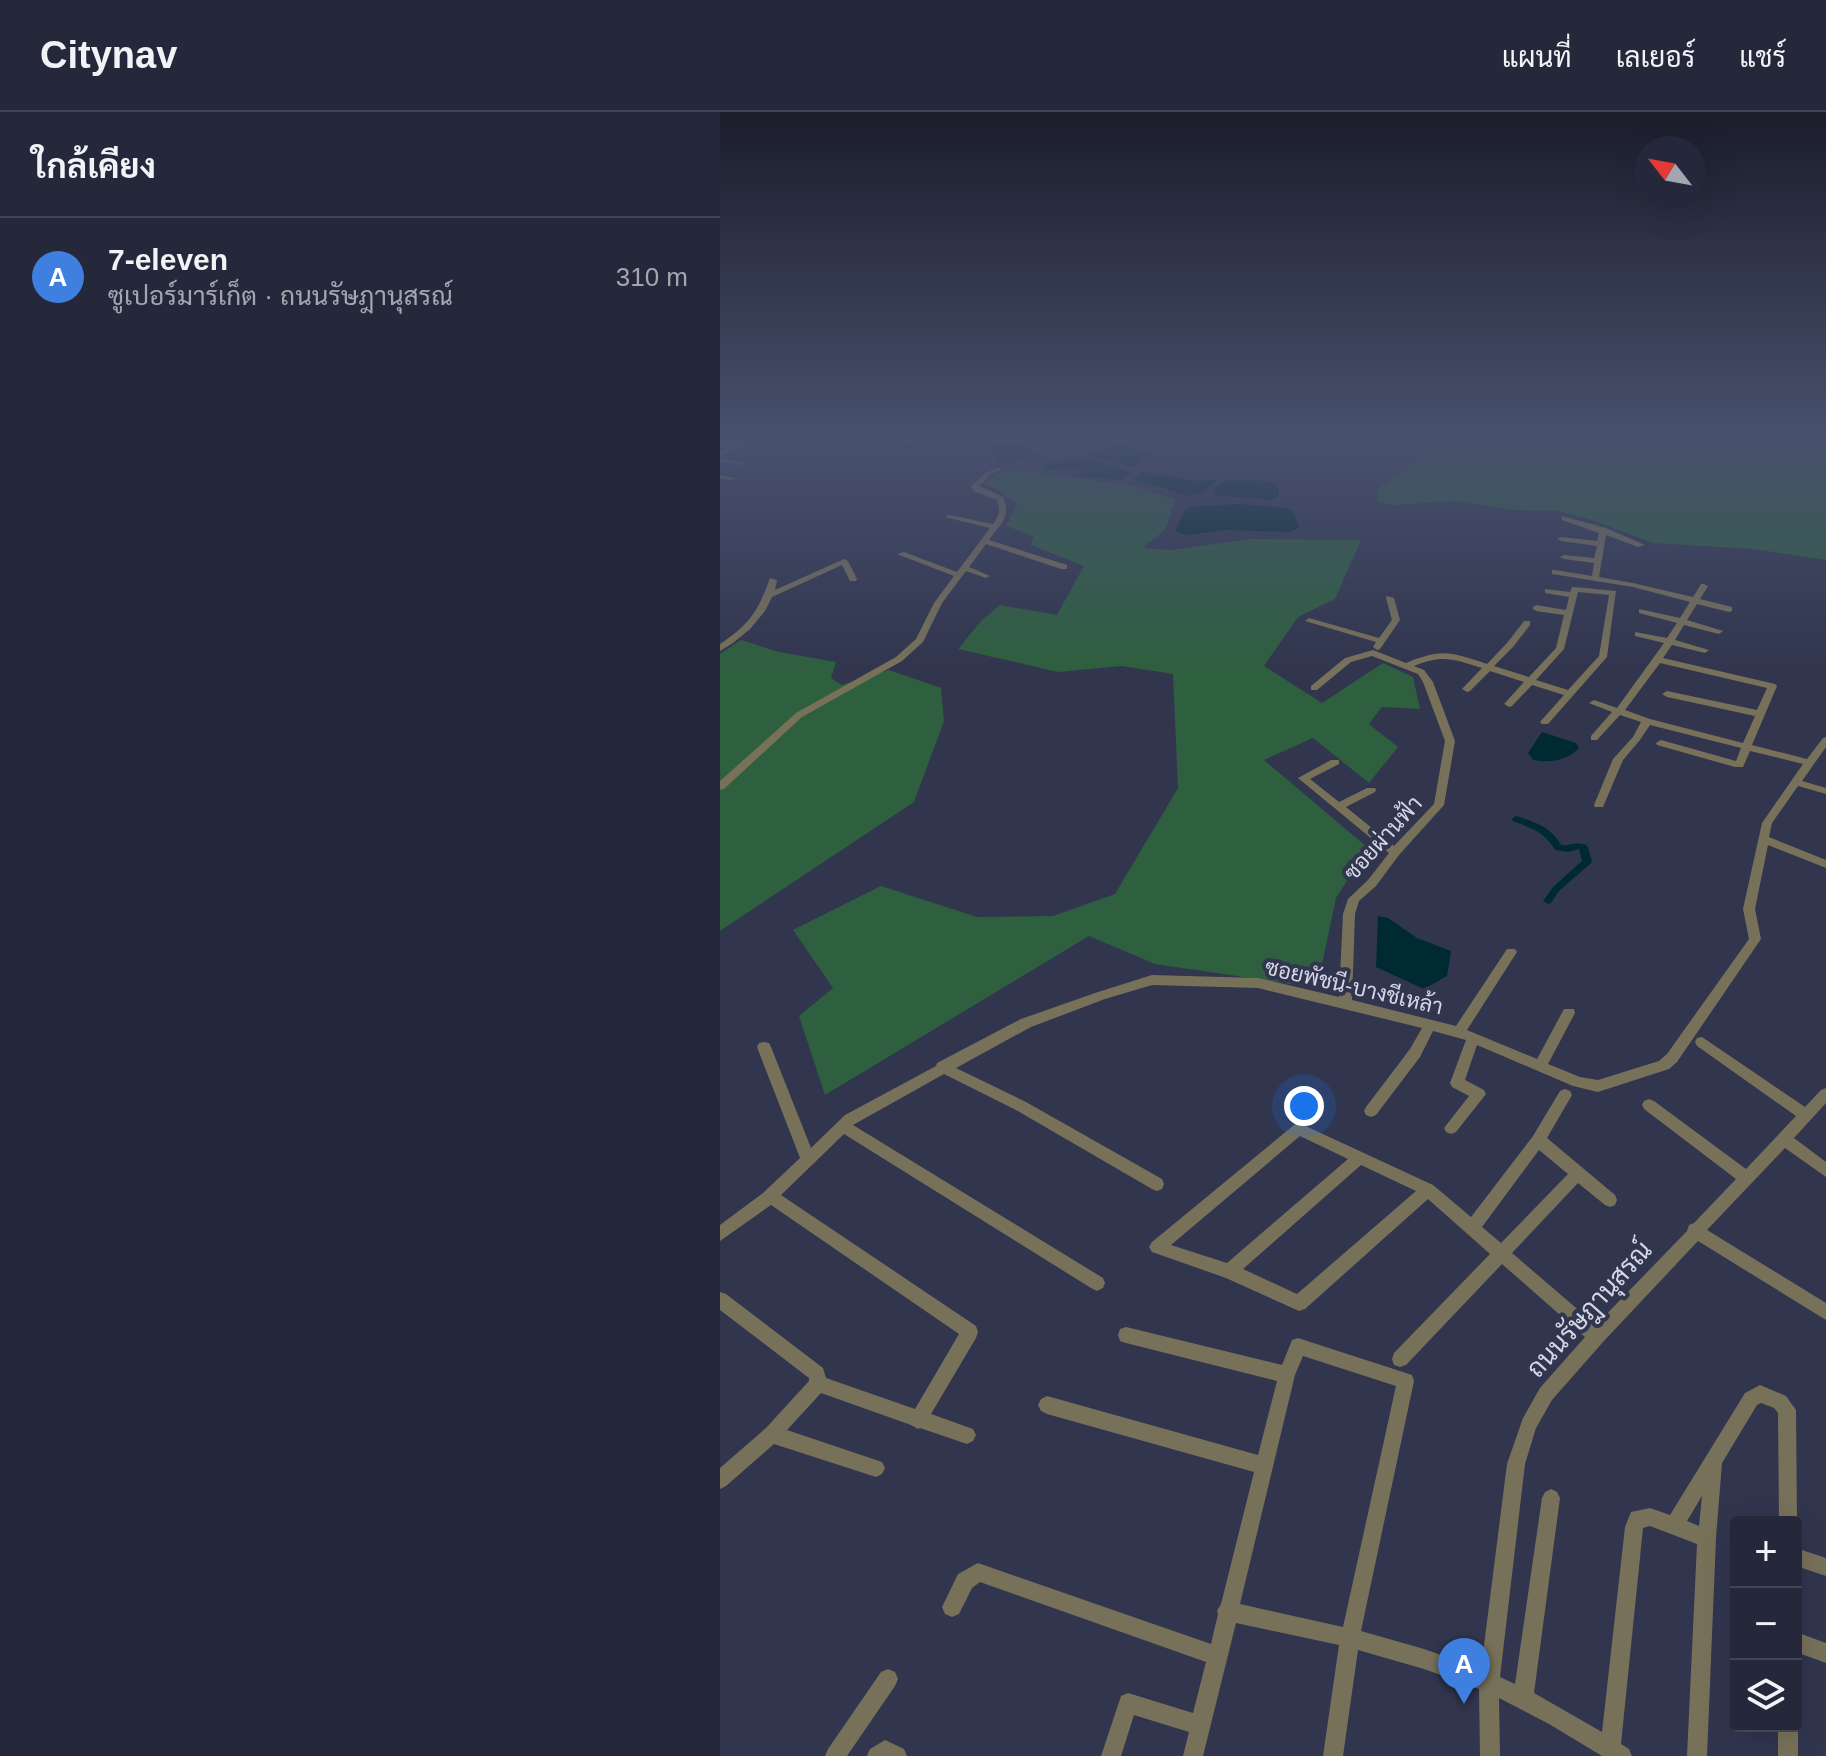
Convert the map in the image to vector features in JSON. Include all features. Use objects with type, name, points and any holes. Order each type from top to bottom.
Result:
[{"type":"street","points":[[720,787],[799,715],[910,650],[927,630],[938,603],[1001,515]]},
{"type":"street","points":[[949,517],[994,527]]},
{"type":"street","points":[[1565,518],[1641,545]]},
{"type":"street","points":[[1595,579],[1603,530]]},
{"type":"street","points":[[1561,539],[1600,544]]},
{"type":"street","points":[[984,541],[1064,567]]},
{"type":"street","points":[[901,554],[986,576]]},
{"type":"street","points":[[1564,557],[1598,561]]},
{"type":"street","points":[[770,595],[844,561],[853,579]]},
{"type":"street","points":[[1555,572],[1729,609]]},
{"type":"street","points":[[720,648],[758,619],[770,595],[773,580]]},
{"type":"street","points":[[1594,738],[1620,712],[1659,660],[1704,586]]},
{"type":"street","points":[[1509,704],[1560,649],[1575,589],[1613,593],[1603,657],[1545,722]]},
{"type":"street","points":[[1548,591],[1574,595]]},
{"type":"street","points":[[1373,653],[1396,620],[1390,600]]},
{"type":"street","points":[[1536,608],[1569,613]]},
{"type":"street","points":[[1642,611],[1719,631]]},
{"type":"street","points":[[1309,621],[1382,641]]},
{"type":"street","points":[[1467,689],[1527,623]]},
{"type":"street","points":[[1638,634],[1705,650]]},
{"type":"street","points":[[1314,688],[1348,660],[1373,653],[1411,668],[1457,657],[1570,694]]},
{"type":"street","points":[[1659,660],[1772,686],[1739,765],[1661,743]]},
{"type":"street","name":"ซอยผ่านฟ้า","points":[[1345,1003],[1349,914],[1354,899],[1372,883],[1395,852],[1439,805],[1450,741],[1428,682],[1411,668]]},
{"type":"street","points":[[1667,694],[1761,714]]},
{"type":"street","points":[[1594,703],[1647,721],[1810,763]]},
{"type":"street","points":[[1599,805],[1618,759],[1647,721]]},
{"type":"street","name":"ซอยพัชนี-บางชีเหล้า","points":[[720,1234],[770,1196],[842,1126],[942,1067],[1026,1023],[1152,980],[1258,983],[1345,1003],[1466,1035],[1578,1082],[1598,1086],[1654,1069],[1672,1058],[1755,939],[1749,909],[1766,840],[1767,823],[1826,740]]},
{"type":"street","points":[[1335,762],[1303,778],[1395,852]]},
{"type":"street","points":[[1796,782],[1826,791]]},
{"type":"street","points":[[1338,807],[1371,790]]},
{"type":"street","points":[[1766,840],[1826,864]]},
{"type":"street","points":[[1451,1128],[1479,1094],[1457,1083],[1466,1035],[1511,952]]},
{"type":"street","points":[[1540,1066],[1569,1013]]},
{"type":"street","points":[[1371,1111],[1415,1053],[1430,1024]]},
{"type":"street","points":[[1702,1042],[1805,1115]]},
{"type":"street","points":[[764,1047],[807,1157]]},
{"type":"street","points":[[942,1067],[1021,1106],[1157,1184]]},
{"type":"street","name":"ถนนรัษฎานุสรณ์","points":[[1490,1756],[1489,1683],[1516,1464],[1529,1424],[1546,1394],[1597,1336],[1694,1230],[1826,1094]]},
{"type":"street","points":[[1472,1228],[1538,1140],[1565,1095]]},
{"type":"street","points":[[1649,1105],[1745,1177]]},
{"type":"street","points":[[842,1126],[1097,1283]]},
{"type":"street","points":[[1428,1190],[1299,1303],[1229,1271],[1157,1247],[1299,1129],[1428,1190],[1597,1336]]},
{"type":"street","points":[[1783,1138],[1826,1171]]},
{"type":"street","points":[[1538,1140],[1610,1200]]},
{"type":"street","points":[[1229,1271],[1359,1158]]},
{"type":"street","points":[[1400,1359],[1577,1174]]},
{"type":"street","points":[[770,1196],[970,1332],[918,1420]]},
{"type":"street","points":[[1694,1230],[1826,1312]]},
{"type":"street","points":[[720,1300],[817,1374],[818,1384],[772,1434],[720,1480]]},
{"type":"street","points":[[1126,1335],[1287,1375]]},
{"type":"street","points":[[1193,1756],[1287,1375],[1298,1346],[1406,1381],[1350,1638],[1333,1756]]},
{"type":"street","points":[[818,1384],[967,1435]]},
{"type":"street","points":[[1674,1525],[1755,1395],[1783,1404],[1787,1410],[1788,1516]]},
{"type":"street","points":[[1047,1405],[1264,1466]]},
{"type":"street","points":[[772,1434],[876,1468]]},
{"type":"street","points":[[1697,1756],[1707,1538],[1714,1463]]},
{"type":"street","points":[[1523,1700],[1551,1498]]},
{"type":"street","points":[[1227,1611],[1350,1638],[1489,1683],[1616,1752],[1634,1527],[1643,1517],[1707,1538]]},
{"type":"street","points":[[1802,1559],[1826,1567]]},
{"type":"street","points":[[952,1607],[965,1581],[978,1572],[1216,1656]]},
{"type":"street","points":[[1802,1644],[1826,1653]]},
{"type":"street","points":[[835,1756],[888,1679]]},
{"type":"street","points":[[1111,1756],[1128,1703],[1200,1725]]},
{"type":"street","points":[[1788,1732],[1788,1756]]},
{"type":"street","points":[[877,1756],[885,1750],[897,1756]]},
{"type":"green space","points":[[1012,515],[1170,515],[1165,530],[1142,548],[1171,550],[1250,539],[1361,540],[1335,599],[1298,617],[1264,666],[1322,703],[1383,663],[1413,677],[1420,709],[1382,707],[1369,724],[1398,747],[1369,783],[1313,738],[1264,760],[1368,848],[1336,898],[1317,988],[1155,964],[1089,936],[825,1095],[799,1016],[833,988],[793,930],[881,886],[977,917],[1053,916],[1115,894],[1178,788],[1173,674],[1122,666],[1058,672],[958,649],[981,621],[1000,605],[1057,615],[1084,566],[1031,545],[1034,536],[1006,526]]},
{"type":"green space","points":[[1572,515],[1826,515],[1826,560],[1754,549],[1653,543]]},
{"type":"green space","points":[[741,640],[779,652],[836,662],[831,678],[842,685],[889,670],[941,688],[944,721],[914,802],[720,931],[720,654]]},
{"type":"shaded area","points":[[1183,515],[1294,515],[1299,528],[1290,532],[1228,530],[1186,535],[1175,531]]},
{"type":"shaded area","points":[[1542,732],[1576,743],[1579,748],[1558,760],[1533,760],[1528,753]]},
{"type":"shaded area","points":[[1378,916],[1388,918],[1417,938],[1451,951],[1447,976],[1424,989],[1376,967]]},
{"type":"waterway","points":[[1516,819],[1546,832],[1558,848],[1583,847],[1587,862],[1556,889],[1548,901]]},
{"type":"place","name":"7-eleven","points":[[1464,1704]]}]
